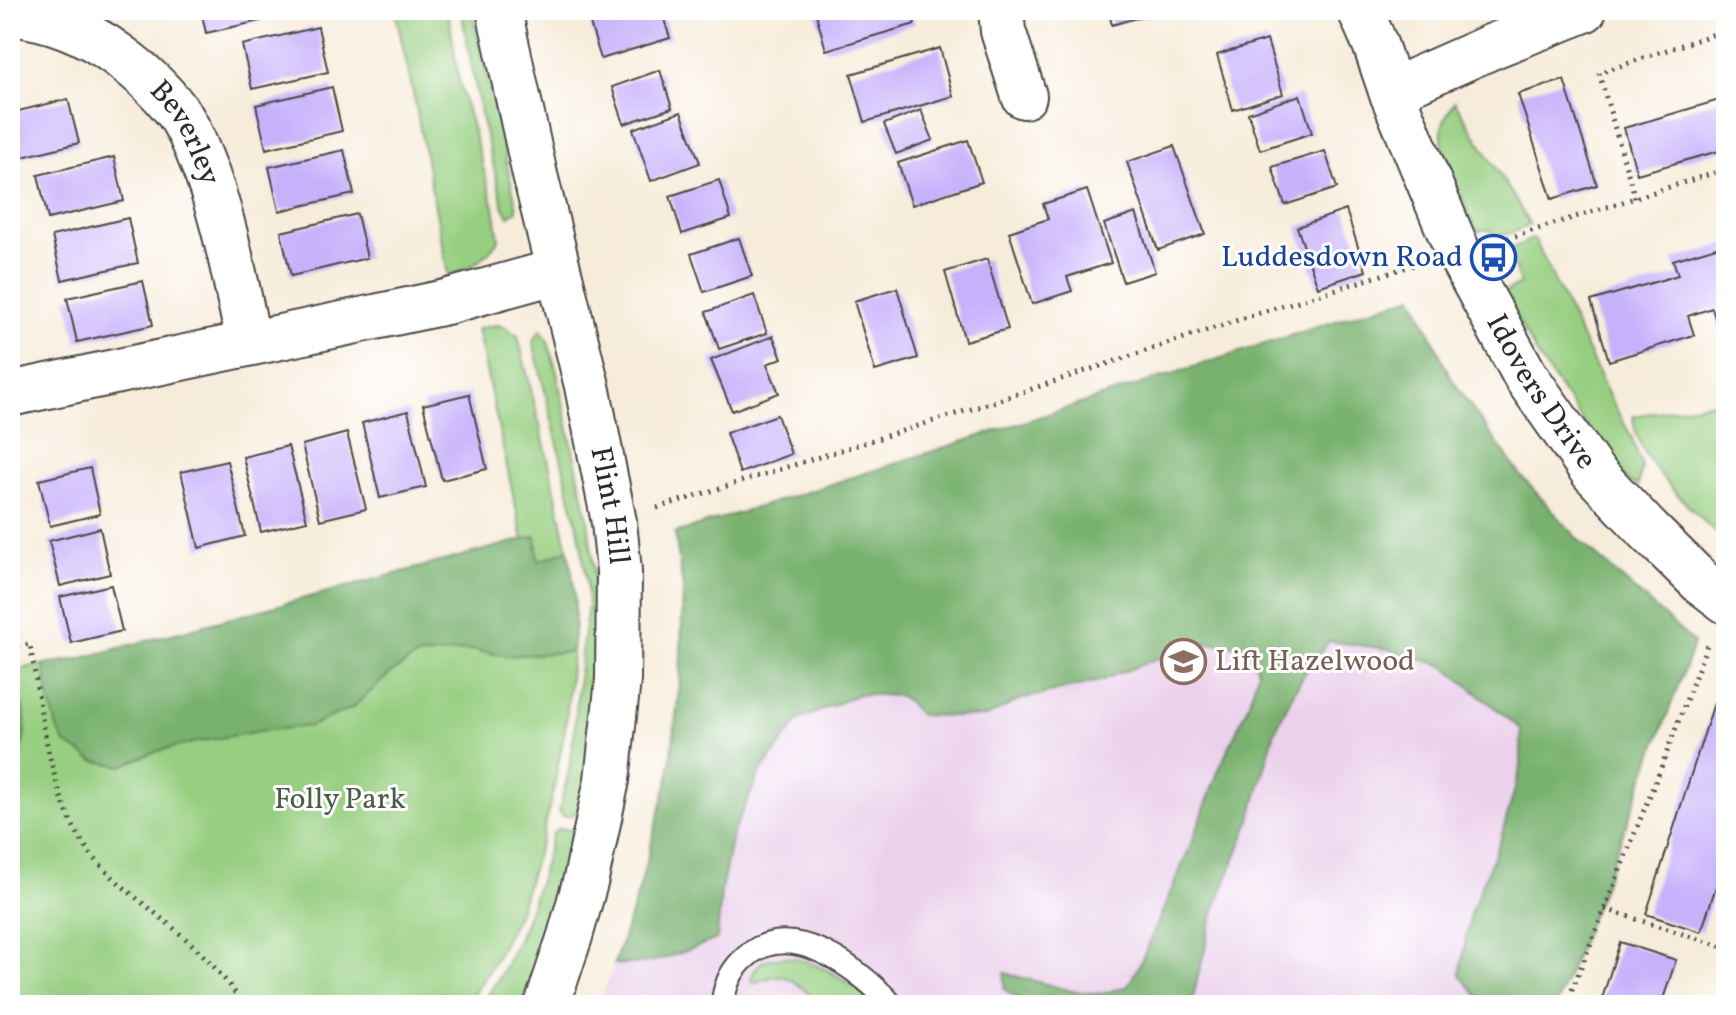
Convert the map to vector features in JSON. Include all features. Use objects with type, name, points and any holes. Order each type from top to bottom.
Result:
[{"type":"street","name":"Flint Hill","points":[[499,10],[587,386],[614,522],[619,571],[618,680],[607,780],[586,879],[547,1005]]},
{"type":"street","points":[[1001,10],[1003,31],[1024,96]]},
{"type":"street","name":"Idovers Drive","points":[[1360,10],[1458,252],[1526,377],[1593,472],[1701,582],[1725,600]]},
{"type":"street","points":[[1391,91],[1584,10]]},
{"type":"street","name":"Beverley","points":[[10,13],[40,17],[89,36],[132,65],[177,111],[193,140],[221,215],[249,343]]},
{"type":"street","points":[[10,394],[446,302],[558,271]]},
{"type":"lane","points":[[723,1000],[732,972],[751,952],[762,946],[788,942],[819,950],[850,968],[892,1005]]},
{"type":"path","points":[[1635,198],[1599,73],[1726,30]]},
{"type":"path","points":[[614,522],[978,407],[1250,316],[1726,169]]},
{"type":"path","points":[[1566,1005],[1725,600]]},
{"type":"path","points":[[10,648],[30,644],[54,776],[72,821],[89,852],[112,878],[201,953],[244,1005]]},
{"type":"path","points":[[1605,909],[1726,948]]},
{"type":"shaded area","name":"Lift Hazelwood","points":[[1413,296],[1450,376],[1523,478],[1579,540],[1694,643],[1556,1005],[600,1005],[639,890],[669,776],[680,681],[683,589],[675,533]]},
{"type":"green space","points":[[395,10],[448,10],[459,81],[494,207],[499,239],[477,262],[448,275],[416,107]]},
{"type":"green space","points":[[461,10],[472,10],[516,204],[517,211],[509,216],[504,208],[481,116]]},
{"type":"green space","points":[[1455,102],[1530,225],[1502,235],[1486,229],[1477,232],[1449,167],[1442,141],[1444,122]]},
{"type":"green space","points":[[1532,239],[1631,436],[1642,467],[1638,486],[1629,482],[1591,433],[1539,358],[1503,293],[1520,284],[1508,250]]},
{"type":"green space","points":[[1413,296],[1450,376],[1523,478],[1579,540],[1694,643],[1556,1005],[1485,1005],[1460,975],[1470,914],[1500,841],[1521,768],[1521,729],[1444,666],[1388,649],[1329,641],[1307,670],[1275,731],[1250,821],[1214,912],[1191,1005],[1034,1005],[1004,989],[1005,973],[1072,991],[1101,994],[1128,986],[1250,701],[1258,670],[1245,646],[1198,643],[1099,681],[1019,700],[986,717],[920,715],[901,696],[859,694],[799,720],[760,773],[732,834],[721,892],[717,939],[654,961],[614,964],[639,890],[669,776],[680,681],[683,589],[675,533]]},
{"type":"green space","name":"Folly Park","points":[[504,326],[518,336],[548,459],[568,550],[538,562],[572,652],[566,723],[542,837],[518,914],[490,969],[466,1005],[10,1005],[10,670],[79,659],[523,540],[477,329]]},
{"type":"green space","points":[[541,330],[556,369],[588,520],[594,570],[597,686],[582,811],[568,816],[563,816],[559,811],[574,735],[588,606],[587,584],[580,537],[533,341]]},
{"type":"green space","points":[[1726,400],[1726,542],[1655,469],[1644,451],[1633,416]]},
{"type":"green space","points":[[536,536],[538,561],[568,550],[575,601],[572,652],[507,656],[471,650],[416,657],[391,673],[352,708],[310,726],[196,742],[154,752],[122,766],[94,761],[65,743],[57,728],[44,664],[79,659]]},
{"type":"green space","points":[[10,678],[24,712],[25,734],[10,767]]},
{"type":"green space","points":[[560,828],[578,832],[522,1005],[481,1005],[516,944],[533,901],[553,833]]},
{"type":"green space","points":[[785,957],[833,974],[855,988],[873,1005],[825,1005],[784,977],[775,976],[756,982],[751,980],[763,962]]},
{"type":"building","points":[[201,10],[281,10],[282,16],[206,33]]},
{"type":"building","points":[[601,10],[661,10],[670,38],[601,59],[587,14]]},
{"type":"building","points":[[815,10],[911,10],[915,24],[826,50]]},
{"type":"building","points":[[1108,10],[1160,10],[1160,11],[1112,25]]},
{"type":"building","points":[[318,27],[328,72],[252,89],[242,45]]},
{"type":"building","points":[[1267,40],[1283,94],[1233,110],[1217,55]]},
{"type":"building","points":[[940,48],[953,96],[865,122],[851,74]]},
{"type":"building","points":[[660,70],[672,108],[624,124],[612,87]]},
{"type":"building","points":[[1564,80],[1597,185],[1552,199],[1518,94]]},
{"type":"building","points":[[332,87],[342,131],[266,149],[256,105]]},
{"type":"building","points":[[1300,95],[1312,133],[1260,150],[1248,113]]},
{"type":"building","points":[[1726,98],[1726,149],[1637,174],[1624,128]]},
{"type":"building","points":[[68,99],[79,143],[10,160],[10,113]]},
{"type":"building","points":[[921,110],[933,140],[896,154],[884,124]]},
{"type":"building","points":[[681,112],[700,163],[651,181],[633,129]]},
{"type":"building","points":[[968,140],[982,182],[912,205],[898,163]]},
{"type":"building","points":[[1174,146],[1205,234],[1158,250],[1127,162]]},
{"type":"building","points":[[344,150],[354,194],[279,211],[269,167]]},
{"type":"building","points":[[1325,151],[1337,188],[1285,205],[1272,167]]},
{"type":"building","points":[[114,157],[124,201],[48,219],[38,175]]},
{"type":"building","points":[[719,180],[731,218],[682,234],[670,196]]},
{"type":"building","points":[[1087,190],[1111,263],[1067,277],[1072,291],[1032,304],[1009,232],[1048,219],[1043,204]]},
{"type":"building","points":[[1346,210],[1366,271],[1318,287],[1297,227]]},
{"type":"building","points":[[1136,213],[1155,272],[1123,282],[1104,224]]},
{"type":"building","points":[[357,214],[367,258],[291,276],[281,232]]},
{"type":"building","points":[[128,218],[138,263],[62,280],[52,236]]},
{"type":"building","points":[[739,238],[752,276],[704,292],[691,254]]},
{"type":"building","points":[[1726,244],[1726,325],[1718,328],[1712,308],[1688,316],[1694,335],[1609,361],[1591,301],[1678,275],[1673,260]]},
{"type":"building","points":[[987,259],[1008,329],[965,341],[945,272]]},
{"type":"building","points":[[143,281],[153,325],[77,342],[67,298]]},
{"type":"building","points":[[897,288],[918,358],[875,371],[854,301]]},
{"type":"building","points":[[754,295],[767,333],[719,349],[706,312]]},
{"type":"building","points":[[773,336],[782,358],[767,364],[779,393],[732,411],[711,360]]},
{"type":"building","points":[[469,394],[487,469],[442,480],[423,405]]},
{"type":"building","points":[[408,411],[426,487],[380,498],[362,423]]},
{"type":"building","points":[[777,415],[791,454],[740,473],[726,433]]},
{"type":"building","points":[[347,433],[366,509],[320,520],[302,445]]},
{"type":"building","points":[[288,446],[307,521],[261,532],[243,457]]},
{"type":"building","points":[[227,461],[245,536],[199,548],[181,472]]},
{"type":"building","points":[[90,468],[100,514],[50,526],[39,480]]},
{"type":"building","points":[[100,528],[110,574],[60,586],[49,541]]},
{"type":"building","points":[[111,585],[122,631],[71,643],[60,597]]},
{"type":"building","points":[[1716,697],[1726,701],[1726,856],[1701,932],[1646,914]]},
{"type":"building","points":[[1620,942],[1676,960],[1661,1005],[1600,1005]]},
{"type":"place","name":"Luddesdown Road","points":[[1494,258]]},
{"type":"place","name":"Lift Hazelwood","points":[[1184,662]]}]
